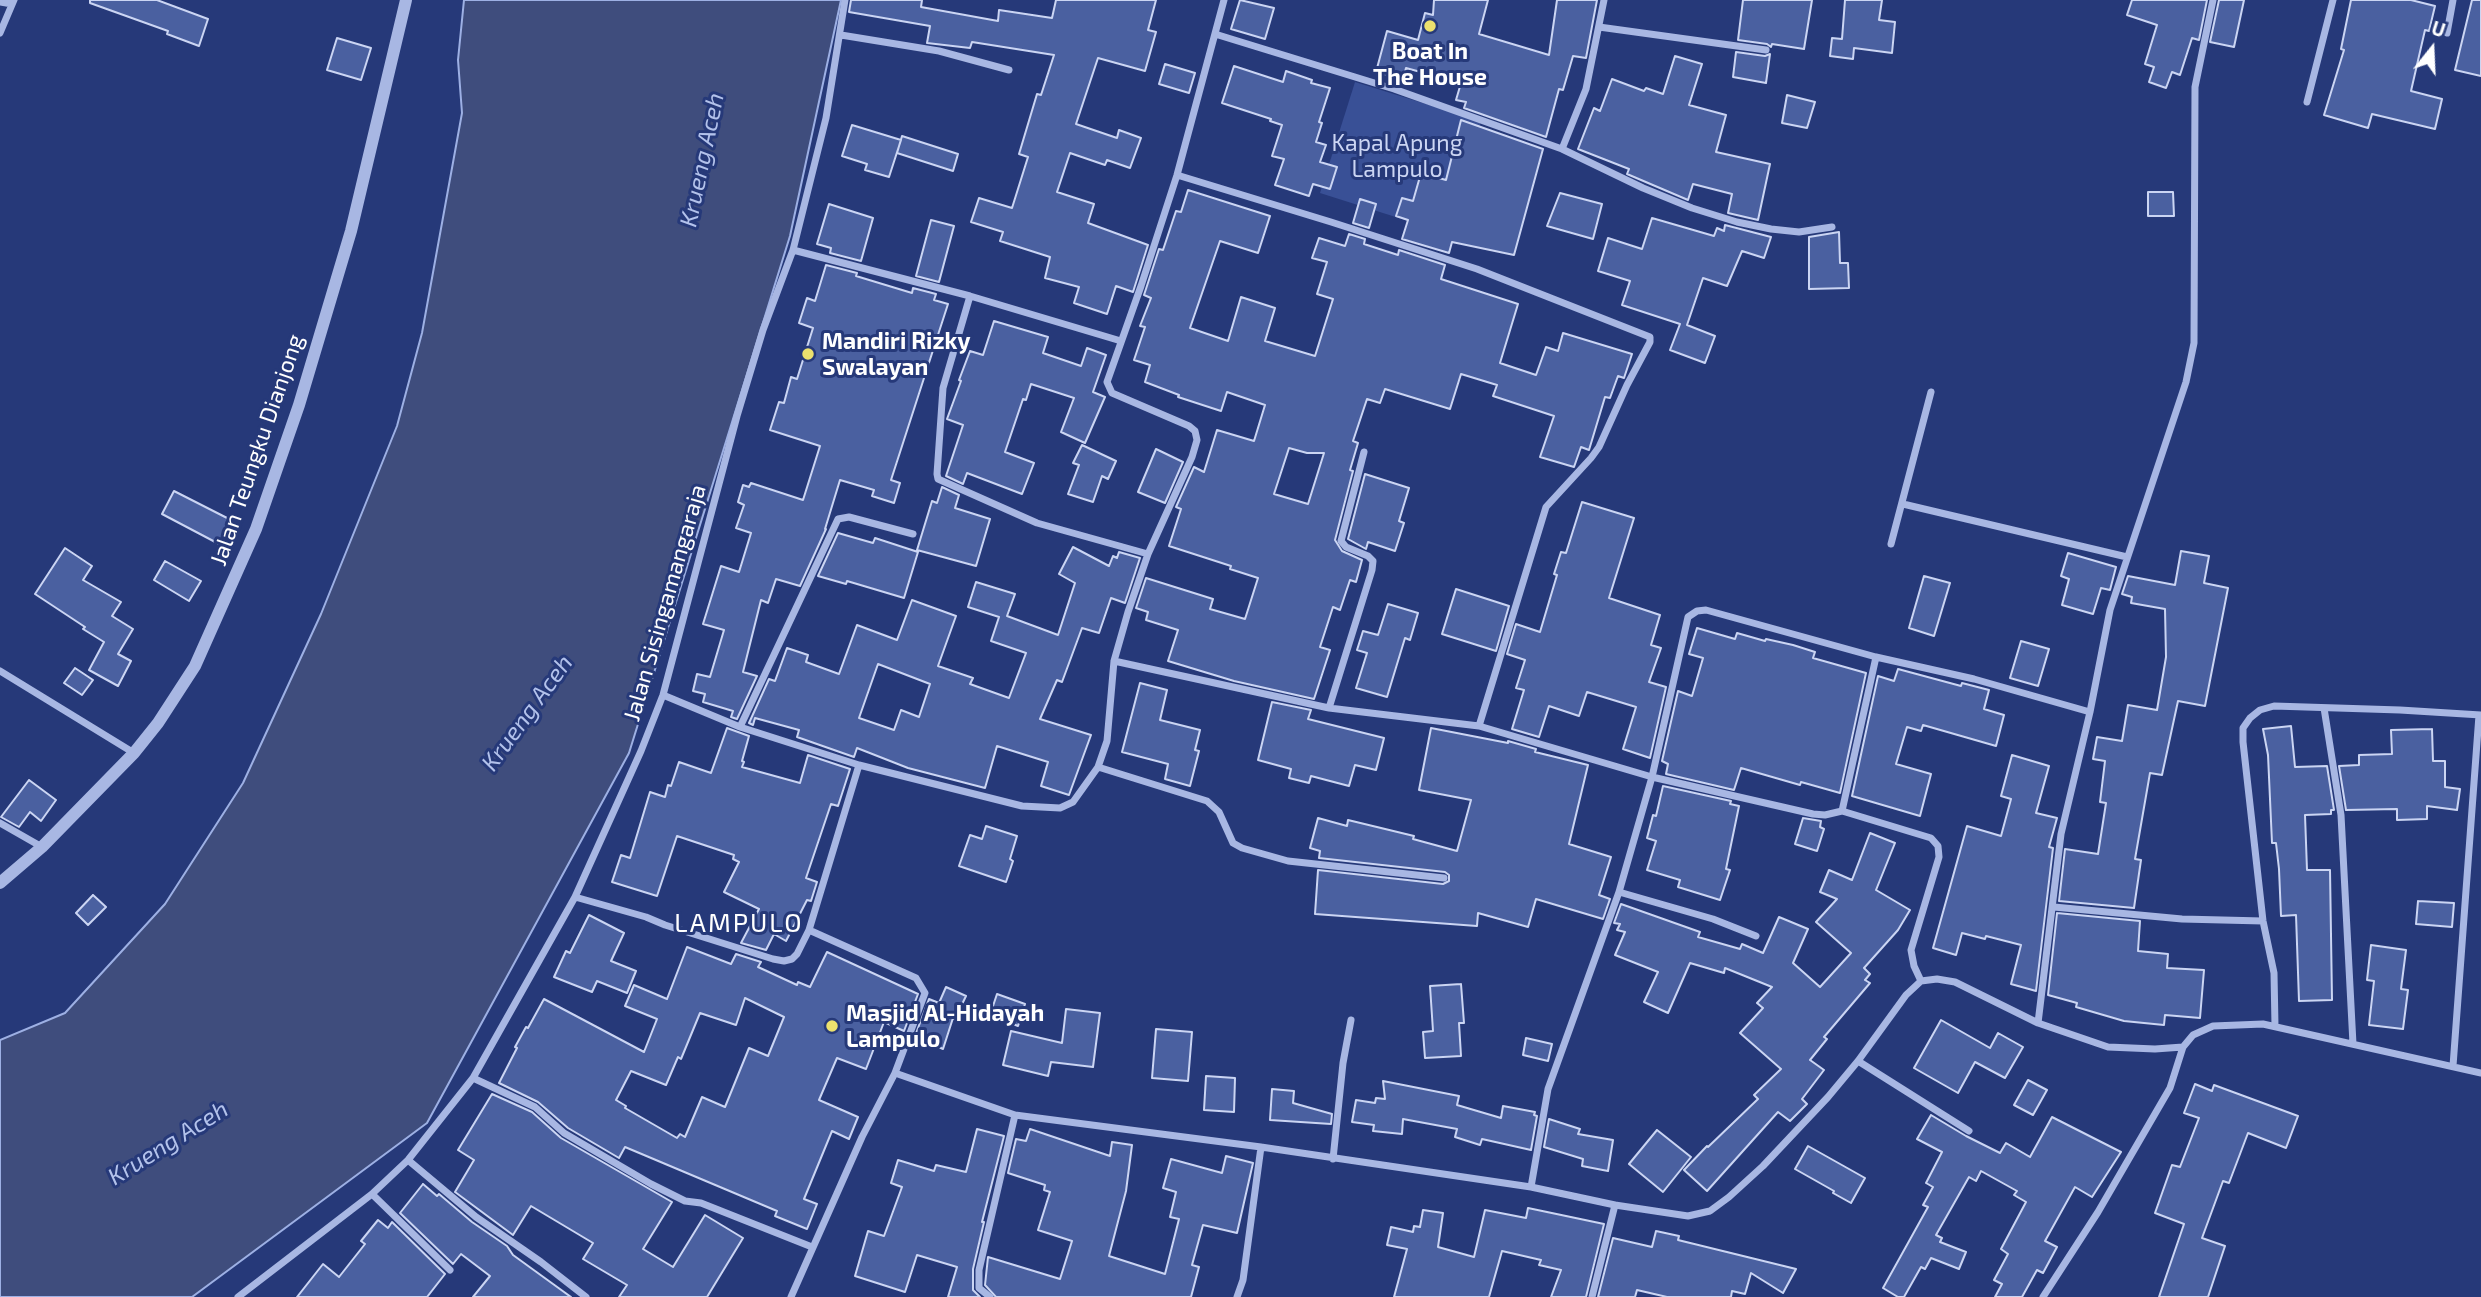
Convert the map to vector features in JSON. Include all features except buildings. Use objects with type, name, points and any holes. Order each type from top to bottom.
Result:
[{"type":"street","name":"Jalan Teungku Dianjong","points":[[0,883],[42,847],[134,752],[158,723],[195,666],[256,529],[299,405],[351,231],[406,0]]},
{"type":"street","name":"Jalan Sisingamangaraja","points":[[238,1297],[372,1194],[408,1160],[473,1078],[575,897],[641,751],[663,695],[737,416],[793,250],[826,118],[845,0]]},
{"type":"street","points":[[663,695],[740,727],[859,765],[1010,804],[1060,808],[1073,802],[1098,767],[1107,741],[1114,661],[1148,554],[1192,457],[1196,440],[1195,431],[1189,426],[1125,399],[1108,389],[1107,382],[1177,175],[1224,0]]},
{"type":"street","points":[[1562,149],[1586,89],[1604,0]]},
{"type":"street","points":[[2038,1023],[2061,834],[2090,712],[2110,610],[2186,382],[2194,344],[2195,87],[2213,0]]},
{"type":"street","points":[[2306,102],[2333,0]]},
{"type":"street","points":[[2447,33],[2453,0]]},
{"type":"street","points":[[0,2],[13,2],[0,33]]},
{"type":"street","points":[[1600,27],[1766,50]]},
{"type":"street","points":[[1215,34],[1394,89],[1562,149],[1692,208],[1737,222],[1799,232],[1832,227]]},
{"type":"street","points":[[841,35],[939,51],[1009,70]]},
{"type":"street","points":[[1177,175],[1477,269],[1650,337],[1650,342],[1599,447],[1546,508],[1479,726]]},
{"type":"street","points":[[793,250],[970,296],[1121,341]]},
{"type":"street","points":[[970,296],[943,388],[938,479],[1037,523],[1148,554]]},
{"type":"street","points":[[1891,544],[1931,393]]},
{"type":"street","points":[[1329,708],[1372,570],[1373,561],[1368,556],[1346,547],[1341,541],[1364,452]]},
{"type":"street","points":[[1903,504],[2127,557]]},
{"type":"street","points":[[740,727],[838,519],[849,517],[913,534]]},
{"type":"street","points":[[1531,1187],[1548,1089],[1619,892],[1652,777],[1688,617],[1697,611],[1706,610],[2090,712]]},
{"type":"street","points":[[1842,811],[1876,657]]},
{"type":"street","points":[[1114,661],[1329,708],[1479,726],[1652,777],[1812,814],[1825,815],[1842,811],[1931,838],[1938,846],[1939,857],[1911,950],[1921,981]]},
{"type":"street","points":[[0,671],[134,752]]},
{"type":"street","points":[[2275,1026],[2274,973],[2263,921],[2242,742],[2243,728],[2260,710],[2274,706],[2480,715],[2453,1066]]},
{"type":"street","points":[[2324,708],[2341,815],[2353,1044]]},
{"type":"street","points":[[575,897],[646,916],[677,929],[784,961],[792,959],[808,930],[859,765]]},
{"type":"street","points":[[1098,767],[1207,801],[1219,812],[1233,844],[1242,849],[1288,861],[1444,878]]},
{"type":"street","points":[[0,823],[42,847]]},
{"type":"street","points":[[1619,892],[1713,919],[1756,936]]},
{"type":"street","points":[[2054,907],[2182,919],[2263,921]]},
{"type":"street","points":[[791,1297],[862,1137],[895,1073],[925,993],[916,978],[808,930]]},
{"type":"street","points":[[895,1073],[1015,1115],[1261,1147],[1531,1187],[1615,1205],[1688,1216],[1710,1211],[1729,1198],[1763,1166],[1858,1060],[1906,995],[1921,981],[1937,978],[1955,982],[2038,1023],[2108,1047],[2183,1047]]},
{"type":"street","points":[[1333,1159],[1343,1063],[1351,1020]]},
{"type":"street","points":[[2043,1297],[2098,1212],[2170,1088],[2183,1047],[2193,1035],[2213,1026],[2242,1023],[2275,1026],[2481,1073]]},
{"type":"street","points":[[1858,1060],[1969,1131]]},
{"type":"street","points":[[473,1078],[535,1107],[564,1133],[684,1201],[710,1207],[813,1247]]},
{"type":"street","points":[[990,1297],[979,1288],[979,1270],[1015,1115]]},
{"type":"street","points":[[1237,1297],[1243,1280],[1261,1147]]},
{"type":"street","points":[[408,1160],[476,1217],[586,1297]]},
{"type":"street","points":[[372,1194],[450,1270]]},
{"type":"street","points":[[1592,1297],[1615,1205]]},
{"type":"green space","name":"Kapal Apung Lampulo","points":[[1355,82],[1481,121],[1446,233],[1320,193]]},
{"type":"water","name":"Krueng Aceh","points":[[464,0],[841,0],[790,236],[629,753],[427,1123],[192,1297],[0,1297],[0,1040],[65,1013],[165,904],[243,783],[321,614],[397,426],[422,333],[462,113],[458,60]]},
{"type":"place","name":"Boat In The House","points":[[1430,26]]},
{"type":"place","name":"Mandiri Rizky Swalayan","points":[[808,354]]},
{"type":"place","name":"Masjid Al-Hidayah Lampulo","points":[[832,1026]]},
{"type":"district","name":"LAMPULO","points":[[739,923]]}]
